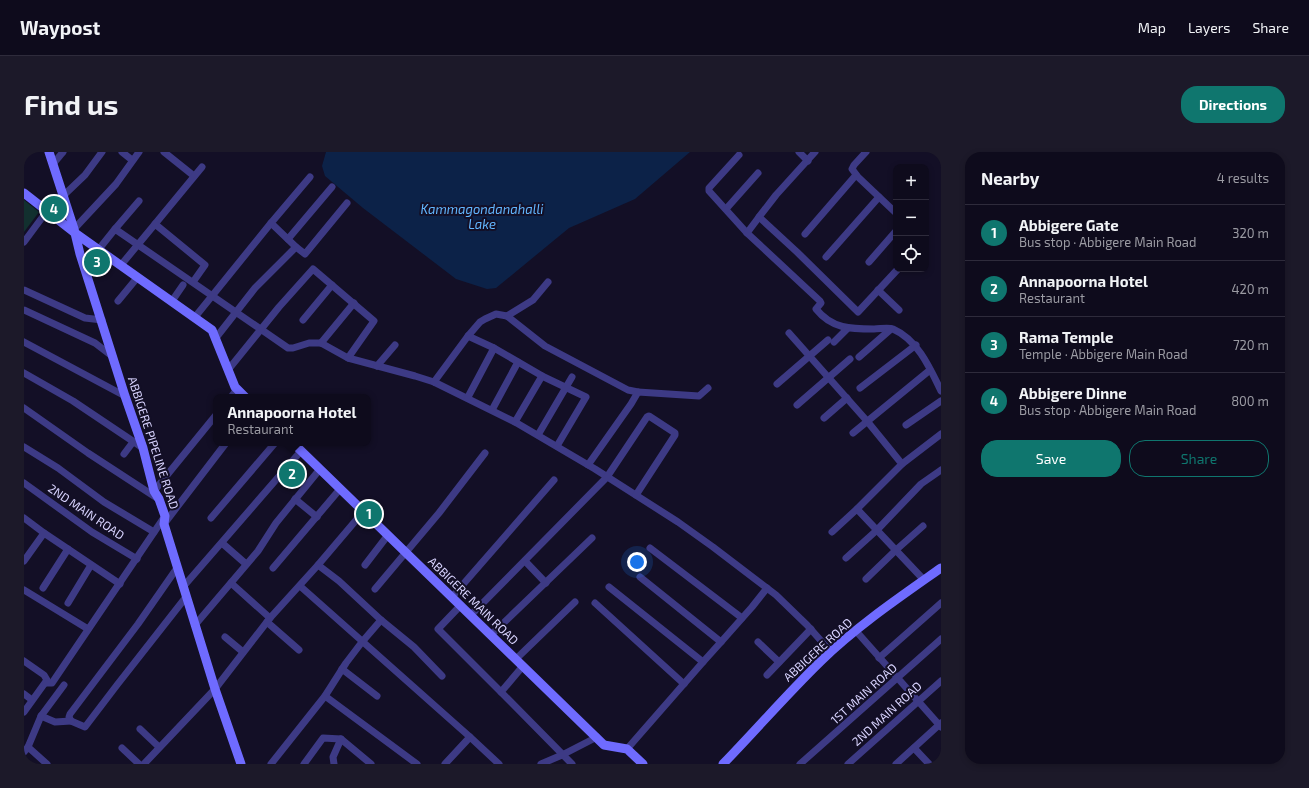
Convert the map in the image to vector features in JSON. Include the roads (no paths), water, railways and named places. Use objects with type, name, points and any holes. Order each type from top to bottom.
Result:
[{"type":"street","name":"ABBIGERE PIPELINE ROAD","points":[[49,152],[75,231],[80,254],[102,320],[112,356],[143,448],[154,491],[159,499],[186,598],[241,764]]},
{"type":"street","points":[[53,164],[64,152]]},
{"type":"street","points":[[63,196],[85,175],[102,152]]},
{"type":"street","points":[[122,152],[132,160]]},
{"type":"street","points":[[75,231],[116,184],[139,152]]},
{"type":"street","points":[[164,152],[194,176]]},
{"type":"street","points":[[799,152],[808,160]]},
{"type":"street","points":[[747,233],[776,195],[815,152]]},
{"type":"street","points":[[866,152],[852,169],[856,175],[893,210]]},
{"type":"street","points":[[739,155],[708,190],[747,233],[820,301],[818,306],[822,316],[835,325],[848,328],[891,329],[903,335],[916,346],[941,391]]},
{"type":"street","points":[[120,265],[139,245],[202,167]]},
{"type":"street","points":[[726,209],[758,173]]},
{"type":"street","points":[[806,234],[856,175]]},
{"type":"street","points":[[195,316],[310,177]]},
{"type":"street","points":[[288,239],[332,187]]},
{"type":"street","points":[[24,193],[137,278],[195,316],[212,330],[235,387],[242,394]]},
{"type":"street","points":[[826,257],[879,197]]},
{"type":"street","points":[[99,249],[138,201]]},
{"type":"street","points":[[271,223],[304,254],[347,203]]},
{"type":"street","points":[[24,242],[47,211]]},
{"type":"street","points":[[759,217],[858,312],[895,272]]},
{"type":"street","points":[[155,224],[205,266],[193,282]]},
{"type":"street","points":[[114,229],[288,348],[309,343],[320,343],[348,358],[434,382],[492,410],[557,446],[678,522],[767,588],[811,629],[831,652]]},
{"type":"street","points":[[869,262],[893,234]]},
{"type":"street","points":[[216,339],[255,288],[296,247]]},
{"type":"street","points":[[228,370],[279,307],[313,269],[374,321],[348,358]]},
{"type":"street","points":[[118,301],[137,278]]},
{"type":"street","points":[[507,316],[533,300],[548,282]]},
{"type":"street","points":[[172,301],[183,285]]},
{"type":"street","points":[[303,320],[332,285]]},
{"type":"street","points":[[24,290],[85,318],[102,320]]},
{"type":"street","points":[[878,290],[899,310]]},
{"type":"street","points":[[320,343],[354,303]]},
{"type":"street","points":[[24,310],[95,343],[112,356]]},
{"type":"street","points":[[434,382],[468,336],[485,319],[496,314],[507,316],[545,346],[628,390],[699,396],[708,388]]},
{"type":"street","points":[[777,384],[810,356],[848,328]]},
{"type":"street","points":[[859,357],[891,329]]},
{"type":"street","points":[[790,333],[867,421],[902,464]]},
{"type":"street","points":[[468,336],[494,348],[542,376],[586,397],[557,446]]},
{"type":"street","points":[[24,342],[125,396]]},
{"type":"street","points":[[377,366],[394,345]]},
{"type":"street","points":[[860,388],[916,346]]},
{"type":"street","points":[[468,398],[494,348]]},
{"type":"street","points":[[797,404],[850,360]]},
{"type":"street","points":[[492,410],[518,362]]},
{"type":"street","points":[[853,433],[930,370]]},
{"type":"street","points":[[24,373],[73,401],[143,448]]},
{"type":"street","points":[[515,422],[542,376]]},
{"type":"street","points":[[538,435],[572,377]]},
{"type":"street","points":[[233,394],[237,389]]},
{"type":"street","points":[[588,465],[638,392]]},
{"type":"street","points":[[824,418],[847,398]]},
{"type":"street","points":[[906,425],[941,401]]},
{"type":"street","points":[[24,408],[88,453],[159,499]]},
{"type":"street","points":[[471,616],[608,477],[649,416],[675,433],[675,435],[636,495]]},
{"type":"street","points":[[154,491],[213,419]]},
{"type":"street","points":[[832,532],[902,464],[941,434]]},
{"type":"street","points":[[124,454],[133,442]]},
{"type":"street","points":[[46,683],[52,683],[154,532],[224,446]]},
{"type":"street","points":[[211,518],[272,446]]},
{"type":"street","name":"ABBIGERE MAIN ROAD","points":[[296,446],[604,745],[627,749]]},
{"type":"street","points":[[24,447],[58,468],[104,502],[154,532]]},
{"type":"street","points":[[183,587],[301,451]]},
{"type":"street","points":[[375,590],[439,513],[485,453]]},
{"type":"street","points":[[195,626],[258,551],[276,523],[320,469]]},
{"type":"street","points":[[846,558],[877,530],[921,484],[941,470]]},
{"type":"street","points":[[452,597],[554,480]]},
{"type":"street","name":"2ND MAIN ROAD","points":[[24,483],[92,532],[137,559]]},
{"type":"street","points":[[273,568],[340,489]]},
{"type":"street","points":[[295,499],[317,516]]},
{"type":"street","points":[[857,509],[924,580]]},
{"type":"street","points":[[144,764],[215,689],[268,620],[300,586],[364,512]]},
{"type":"street","points":[[24,518],[120,584]]},
{"type":"street","points":[[866,579],[923,526]]},
{"type":"street","points":[[24,560],[44,532]]},
{"type":"street","points":[[365,565],[388,535]]},
{"type":"street","points":[[491,635],[592,538]]},
{"type":"street","points":[[222,542],[246,564]]},
{"type":"street","points":[[650,548],[742,618]]},
{"type":"street","points":[[43,588],[68,549]]},
{"type":"street","points":[[525,561],[546,583]]},
{"type":"street","points":[[68,603],[92,565]]},
{"type":"street","points":[[318,565],[339,581],[381,620],[414,647],[442,676]]},
{"type":"street","points":[[71,721],[69,717],[70,714],[178,568]]},
{"type":"street","name":"ABBIGERE ROAD","points":[[723,764],[790,691],[831,652],[856,630],[941,568]]},
{"type":"street","points":[[640,577],[721,642]]},
{"type":"street","points":[[231,583],[299,650]]},
{"type":"street","points":[[300,586],[499,764]]},
{"type":"street","points":[[609,587],[703,662]]},
{"type":"street","points":[[643,764],[627,749],[767,588]]},
{"type":"street","points":[[24,590],[88,629]]},
{"type":"street","points":[[41,716],[55,722],[71,721],[85,727],[186,598]]},
{"type":"street","points":[[516,659],[575,602]]},
{"type":"street","points":[[595,603],[684,684]]},
{"type":"street","points":[[879,658],[941,603]]},
{"type":"street","points":[[460,605],[438,630],[501,692],[562,756],[572,764]]},
{"type":"street","points":[[271,764],[325,696],[342,669],[362,642],[381,620]]},
{"type":"street","points":[[767,675],[811,629]]},
{"type":"street","points":[[856,630],[879,658],[940,725],[896,764]]},
{"type":"street","points":[[225,637],[243,652]]},
{"type":"street","name":"1ST MAIN ROAD","points":[[800,764],[941,639]]},
{"type":"street","points":[[758,642],[779,662]]},
{"type":"street","points":[[24,661],[47,678],[46,683],[24,712]]},
{"type":"street","points":[[501,692],[523,666]]},
{"type":"street","points":[[342,669],[377,696]]},
{"type":"street","name":"2ND MAIN ROAD","points":[[848,764],[941,681]]},
{"type":"street","points":[[47,764],[26,749],[41,716],[64,685]]},
{"type":"street","points":[[24,694],[32,700]]},
{"type":"street","points":[[325,696],[417,764]]},
{"type":"street","points":[[140,729],[160,747]]},
{"type":"street","points":[[445,764],[470,737]]},
{"type":"street","points":[[541,764],[562,756],[597,737]]},
{"type":"street","points":[[304,764],[323,738],[341,739],[370,764]]},
{"type":"street","points":[[334,764],[333,757],[341,739]]},
{"type":"street","points":[[122,748],[138,764]]},
{"type":"street","points":[[914,748],[929,764]]},
{"type":"water","name":"Kammagondanahalli Lake","points":[[326,152],[690,152],[635,199],[569,228],[496,288],[487,289],[456,279],[363,208],[325,176],[322,166]]},
{"type":"place","name":"Abbigere Dinne","points":[[54,209]]},
{"type":"place","name":"Rama Temple","points":[[97,262]]},
{"type":"place","name":"Annapoorna Hotel","points":[[292,474]]},
{"type":"place","name":"Abbigere Gate","points":[[369,514]]}]
